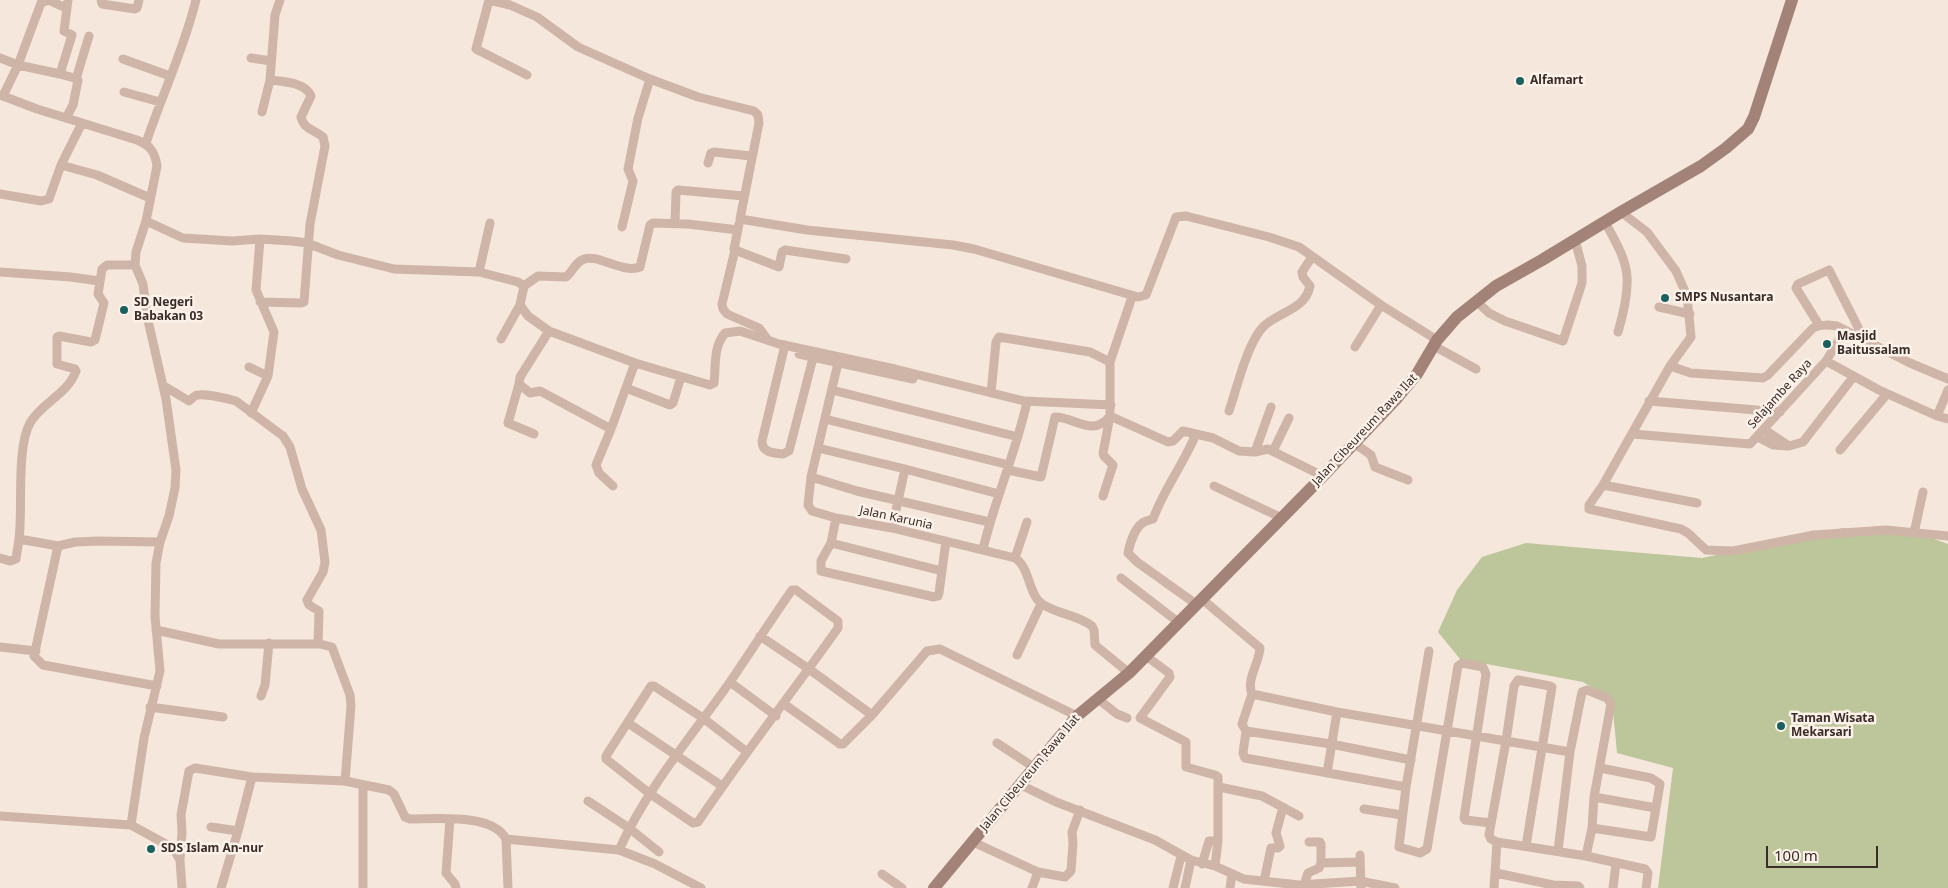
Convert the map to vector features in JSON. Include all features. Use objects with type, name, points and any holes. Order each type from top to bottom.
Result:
[{"type":"street","points":[[60,74],[72,35],[64,30],[67,4],[48,0],[41,3],[18,64],[2,96],[146,144],[156,157],[157,166],[146,221],[134,265],[143,284],[147,316],[164,386],[176,470],[176,488],[160,542],[154,591],[160,671],[150,707],[131,825]]},
{"type":"street","points":[[101,0],[102,4],[135,9],[139,0]]},
{"type":"street","points":[[146,144],[160,102],[185,40],[196,0]]},
{"type":"street","points":[[262,112],[270,80],[276,15],[280,0]]},
{"type":"street","points":[[527,75],[476,49],[489,0],[510,4],[537,16],[578,47],[650,79],[698,97],[754,111],[758,115],[759,119],[735,250],[722,304],[726,314],[759,328],[768,340]]},
{"type":"street","name":"Jalan Cibeureum Rawa Ilat","points":[[934,888],[1077,716],[1146,656],[1323,476],[1417,374],[1436,343],[1457,317],[1496,286],[1702,166],[1748,128],[1757,108],[1792,0]]},
{"type":"street","points":[[66,118],[73,105],[78,83],[76,79],[90,36]]},
{"type":"street","points":[[0,58],[76,79]]},
{"type":"street","points":[[251,58],[271,61]]},
{"type":"street","points":[[123,59],[170,76]]},
{"type":"street","points":[[622,227],[633,180],[628,169],[634,135],[650,79]]},
{"type":"street","points":[[260,302],[301,304],[304,302],[307,243],[325,146],[325,141],[318,133],[305,127],[303,124],[301,117],[311,96],[308,90],[302,86],[270,80]]},
{"type":"street","points":[[124,92],[160,102]]},
{"type":"street","points":[[0,194],[46,201],[50,197],[61,165],[82,123]]},
{"type":"street","points":[[708,163],[710,153],[714,152],[751,156]]},
{"type":"street","points":[[61,165],[97,175],[150,198]]},
{"type":"street","points":[[675,224],[676,192],[678,190],[744,196]]},
{"type":"street","points":[[1621,212],[1648,232],[1676,271],[1686,292],[1690,314],[1691,338],[1670,366],[1649,401],[1633,434],[1589,505],[1590,509],[1681,529],[1706,550],[1733,551],[1814,535],[1886,530],[1948,536]]},
{"type":"street","points":[[740,219],[807,230],[953,245],[974,249],[1140,298],[1146,295],[1162,250],[1176,217],[1179,216],[1281,240],[1299,247],[1436,343],[1476,368]]},
{"type":"street","points":[[146,221],[183,238],[232,241],[260,239],[307,243],[338,255],[394,269],[479,272],[524,286]]},
{"type":"street","points":[[1606,222],[1618,248],[1627,276],[1623,316],[1618,332]]},
{"type":"street","points":[[479,272],[490,223]]},
{"type":"street","points":[[501,339],[520,305],[524,286],[538,276],[568,276],[579,262],[587,258],[614,266],[640,267],[650,226],[653,223],[738,230]]},
{"type":"street","points":[[251,413],[268,376],[274,332],[256,290],[260,239]]},
{"type":"street","points":[[1476,301],[1489,313],[1505,321],[1563,341],[1582,283],[1582,266],[1575,240]]},
{"type":"street","points":[[735,250],[778,267],[782,252],[785,250],[846,259]]},
{"type":"street","points":[[1229,411],[1258,333],[1269,320],[1296,307],[1309,291],[1310,286],[1303,277],[1302,272],[1312,257]]},
{"type":"street","points":[[0,558],[16,559],[19,539],[22,458],[29,425],[39,410],[62,391],[76,372],[75,369],[57,364],[57,337],[91,342],[95,340],[104,303],[98,294],[102,269],[107,265],[134,265]]},
{"type":"street","points":[[1866,341],[1831,272],[1827,270],[1798,284],[1796,288],[1819,325],[1837,326],[1866,341],[1910,363],[1948,379]]},
{"type":"street","points":[[0,272],[99,281]]},
{"type":"street","points":[[1103,496],[1113,465],[1103,453],[1111,405],[1110,362],[1132,297]]},
{"type":"street","points":[[520,305],[528,316],[549,331],[635,363],[710,385],[714,383],[717,348],[725,333],[740,331],[813,358],[1026,405],[1111,405]]},
{"type":"street","points":[[1355,347],[1381,305]]},
{"type":"street","points":[[1659,307],[1690,314]]},
{"type":"street","name":"Selajambe Raya","points":[[1670,366],[1691,372],[1763,378],[1813,328],[1819,325]]},
{"type":"street","name":"Selajambe Raya","points":[[1633,434],[1753,443],[1826,361],[1845,330]]},
{"type":"street","points":[[534,434],[508,423],[520,378],[549,331]]},
{"type":"street","points":[[991,393],[996,342],[999,337],[1090,352],[1110,362]]},
{"type":"street","points":[[785,348],[776,376],[762,441],[762,447],[766,451],[781,454],[786,454],[789,451],[813,358]]},
{"type":"street","points":[[785,348],[895,369],[991,393],[1026,405]]},
{"type":"street","points":[[1826,361],[1887,394],[1948,419]]},
{"type":"street","points":[[613,486],[599,473],[596,465],[635,363]]},
{"type":"street","points":[[838,363],[811,477],[989,522]]},
{"type":"street","points":[[249,367],[268,376]]},
{"type":"street","points":[[1758,437],[1773,445],[1789,446],[1803,442],[1854,376]]},
{"type":"street","points":[[626,388],[670,404],[681,377]]},
{"type":"street","points":[[519,384],[530,392],[540,391],[611,429]]},
{"type":"street","points":[[164,386],[189,401],[197,395],[227,398],[236,401],[283,436],[290,447],[300,483],[321,530],[325,562],[323,572],[307,600],[309,605],[319,611],[320,614],[318,644]]},
{"type":"street","points":[[832,390],[1018,437]]},
{"type":"street","points":[[1937,416],[1948,390]]},
{"type":"street","points":[[1840,450],[1887,394]]},
{"type":"street","points":[[1649,401],[1780,412]]},
{"type":"street","points":[[983,549],[989,522],[1009,468],[1026,405]]},
{"type":"street","points":[[1255,452],[1271,407]]},
{"type":"street","points":[[1110,416],[1168,442],[1175,440],[1181,432],[1213,438],[1239,452],[1255,452],[1266,448],[1323,476]]},
{"type":"street","points":[[825,419],[1041,476],[1054,417],[1088,426],[1101,424],[1110,416]]},
{"type":"street","points":[[1273,451],[1289,418]]},
{"type":"street","points":[[1765,430],[1789,446]]},
{"type":"street","points":[[1196,434],[1186,458],[1168,485],[1152,519],[1143,522],[1131,542],[1128,553],[1151,572],[1199,602],[1260,648],[1250,682],[1249,688],[1252,694],[1242,724],[1246,731],[1243,753],[1245,758],[1406,787]]},
{"type":"street","points":[[1354,443],[1371,454],[1375,467],[1408,480]]},
{"type":"street","points":[[818,448],[999,494]]},
{"type":"street","points":[[892,528],[905,469]]},
{"type":"street","name":"Jalan Karunia","points":[[811,477],[808,505],[812,511],[836,518],[892,528],[983,549],[1015,558]]},
{"type":"street","points":[[1603,485],[1697,503]]},
{"type":"street","points":[[1214,486],[1282,518]]},
{"type":"street","points":[[1914,533],[1924,492]]},
{"type":"street","points":[[836,518],[831,543],[821,560],[821,571],[934,597],[938,596],[939,593],[946,542]]},
{"type":"street","points":[[1027,522],[1015,558],[1020,561],[1030,585],[1041,604],[1088,623],[1094,630],[1096,645],[1129,672]]},
{"type":"street","points":[[19,539],[58,546],[99,540],[160,542]]},
{"type":"street","points":[[831,543],[942,571]]},
{"type":"street","points":[[58,546],[56,563],[34,656],[43,665],[157,686]]},
{"type":"street","points":[[1122,578],[1178,622]]},
{"type":"street","points":[[619,850],[649,792],[703,718],[730,682],[792,590],[796,590],[838,621],[839,624],[776,716],[747,752],[696,823],[693,823],[649,792],[606,759],[606,753],[628,723],[651,686],[654,686],[703,718],[747,752]]},
{"type":"street","points":[[1018,655],[1041,604]]},
{"type":"street","points":[[156,630],[219,644],[328,645],[335,651],[350,695],[351,706],[345,781]]},
{"type":"street","points":[[760,636],[872,715]]},
{"type":"street","points":[[261,696],[265,685],[269,643]]},
{"type":"street","points":[[0,647],[36,651]]},
{"type":"street","points":[[784,704],[840,744],[846,742],[872,715],[926,651],[940,649],[1077,716]]},
{"type":"street","points":[[1430,651],[1406,787],[1398,847],[1420,853],[1427,849],[1458,666],[1462,663],[1477,665],[1486,669],[1464,818],[1465,820],[1491,823]]},
{"type":"street","points":[[1146,656],[1169,673],[1170,677],[1140,718],[1186,742],[1186,767],[1215,775],[1219,781],[1218,840],[1215,866]]},
{"type":"street","points":[[1526,846],[1552,690],[1550,686],[1520,680],[1515,683],[1491,823],[1490,839],[1497,842],[1586,856],[1647,869],[1646,888]]},
{"type":"street","points":[[730,682],[776,716]]},
{"type":"street","points":[[1558,852],[1570,752],[1582,692],[1587,690],[1607,698],[1610,704],[1594,797],[1592,828],[1586,856]]},
{"type":"street","points":[[1252,694],[1337,712],[1570,752]]},
{"type":"street","points":[[1098,698],[1117,714],[1127,718]]},
{"type":"street","points":[[150,707],[223,716]]},
{"type":"street","points":[[1327,773],[1337,712]]},
{"type":"street","points":[[628,723],[722,786]]},
{"type":"street","points":[[1246,731],[1331,744],[1411,760]]},
{"type":"street","points":[[997,743],[1035,768]]},
{"type":"street","points":[[182,888],[180,860],[181,815],[189,771],[195,768],[252,777],[345,781],[362,784],[389,790],[394,794],[405,817],[410,819],[450,819],[483,822],[494,826],[503,833],[506,840],[508,888]]},
{"type":"street","points":[[1592,828],[1651,837],[1656,808],[1659,782],[1651,778],[1600,768]]},
{"type":"street","points":[[221,888],[252,777]]},
{"type":"street","points":[[362,784],[363,888]]},
{"type":"street","points":[[1021,785],[1056,802],[1155,840],[1181,856],[1202,864],[1215,866],[1244,879],[1304,885],[1360,885],[1395,888]]},
{"type":"street","points":[[1218,787],[1262,796],[1299,816]]},
{"type":"street","points":[[1594,797],[1656,808]]},
{"type":"street","points":[[588,801],[629,828],[659,852]]},
{"type":"street","points":[[1264,881],[1271,848],[1278,848],[1280,846],[1276,833],[1283,807]]},
{"type":"street","points":[[1364,809],[1402,815]]},
{"type":"street","points":[[973,842],[1038,872],[1065,877],[1071,871],[1072,832],[1080,810]]},
{"type":"street","points":[[0,816],[131,825],[173,848],[180,860]]},
{"type":"street","points":[[450,819],[446,873],[456,888]]},
{"type":"street","points":[[212,827],[238,831]]},
{"type":"street","points":[[506,840],[619,850],[655,864],[701,888]]},
{"type":"street","points":[[1202,864],[1209,842],[1218,840]]},
{"type":"street","points":[[1304,885],[1307,874],[1320,868],[1321,864],[1322,844],[1320,842],[1309,842]]},
{"type":"street","points":[[1494,888],[1497,842]]},
{"type":"street","points":[[1173,888],[1181,856]]},
{"type":"street","points":[[1321,864],[1360,859],[1360,885]]},
{"type":"street","points":[[1185,888],[1191,860]]},
{"type":"street","points":[[1613,888],[1616,863]]},
{"type":"street","points":[[1032,888],[1038,872]]},
{"type":"street","points":[[1496,873],[1523,884],[1578,886],[1580,888]]},
{"type":"street","points":[[882,874],[902,888]]},
{"type":"street","points":[[1230,888],[1232,874]]},
{"type":"green space","name":"Taman Wisata Mekarsari","points":[[1843,528],[1934,539],[1948,544],[1948,888],[1658,888],[1673,768],[1617,753],[1612,700],[1583,682],[1460,659],[1438,632],[1457,590],[1482,557],[1526,543],[1702,558]]},
{"type":"place","name":"Alfamart","points":[[1520,81]]},
{"type":"place","name":"SMPS Nusantara","points":[[1665,298]]},
{"type":"place","name":"SD Negeri Babakan 03","points":[[124,310]]},
{"type":"place","name":"Masjid Baitussalam","points":[[1827,344]]},
{"type":"place","name":"Taman Wisata Mekarsari","points":[[1781,726]]},
{"type":"place","name":"SDS Islam An-nur","points":[[151,849]]}]
